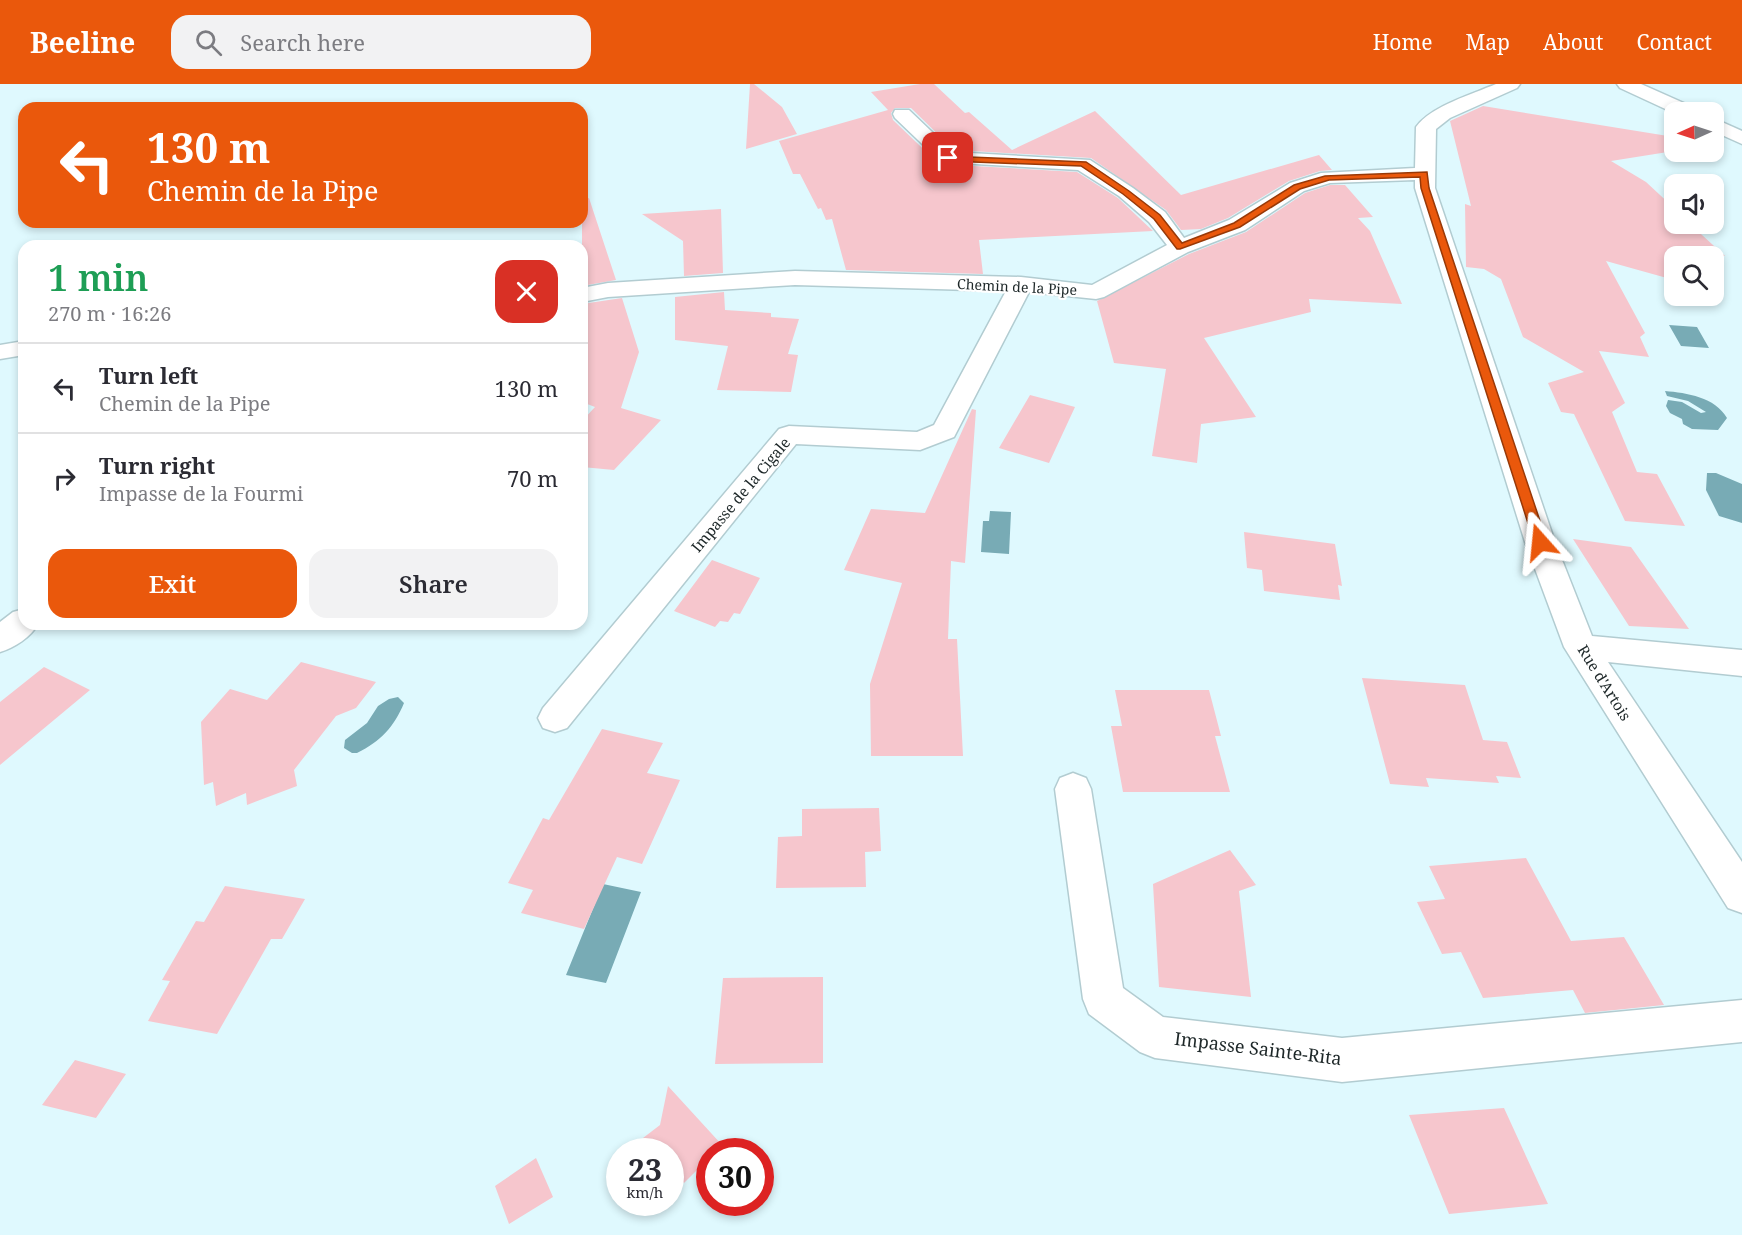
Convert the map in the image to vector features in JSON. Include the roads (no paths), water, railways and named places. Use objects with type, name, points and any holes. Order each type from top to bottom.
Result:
[{"type":"street","name":"Rue d'Artois","points":[[1511,84],[1443,114],[1426,128],[1425,188],[1540,542],[1580,647],[1742,895]]},
{"type":"street","points":[[1626,84],[1666,102]]},
{"type":"street","points":[[902,114],[948,158],[1083,164],[1126,192],[1157,217],[1180,247]]},
{"type":"street","points":[[1724,129],[1742,138]]},
{"type":"street","name":"Chemin de la Pipe","points":[[588,294],[608,290],[795,278],[1021,284],[1096,292],[1180,247],[1237,225],[1297,187],[1328,177],[1424,174]]},
{"type":"street","name":"Impasse de la Cigale","points":[[555,718],[789,435],[920,441],[944,430],[1021,284]]},
{"type":"street","points":[[0,352],[18,349]]},
{"type":"street","points":[[0,640],[18,626]]},
{"type":"street","points":[[1580,647],[1742,663]]},
{"type":"street","name":"Impasse Sainte-Rita","points":[[1073,789],[1104,999],[1155,1036],[1342,1060],[1742,1021]]},
{"type":"water","points":[[1669,325],[1697,327],[1709,348],[1681,346]]},
{"type":"water","points":[[1665,391],[1700,397],[1715,405],[1727,418],[1718,430],[1692,429],[1683,424],[1682,419],[1670,413],[1666,406],[1668,400],[1682,402],[1701,413],[1706,412],[1688,401],[1667,396]]},
{"type":"water","points":[[1707,473],[1716,473],[1742,484],[1742,523],[1719,516],[1706,490]]},
{"type":"water","points":[[990,511],[1011,512],[1009,554],[981,552],[983,521],[989,521]]},
{"type":"water","points":[[398,697],[404,703],[396,719],[380,738],[357,753],[344,748],[345,740],[367,723],[378,706],[389,699]]},
{"type":"water","points":[[603,884],[641,892],[606,983],[566,975]]}]
